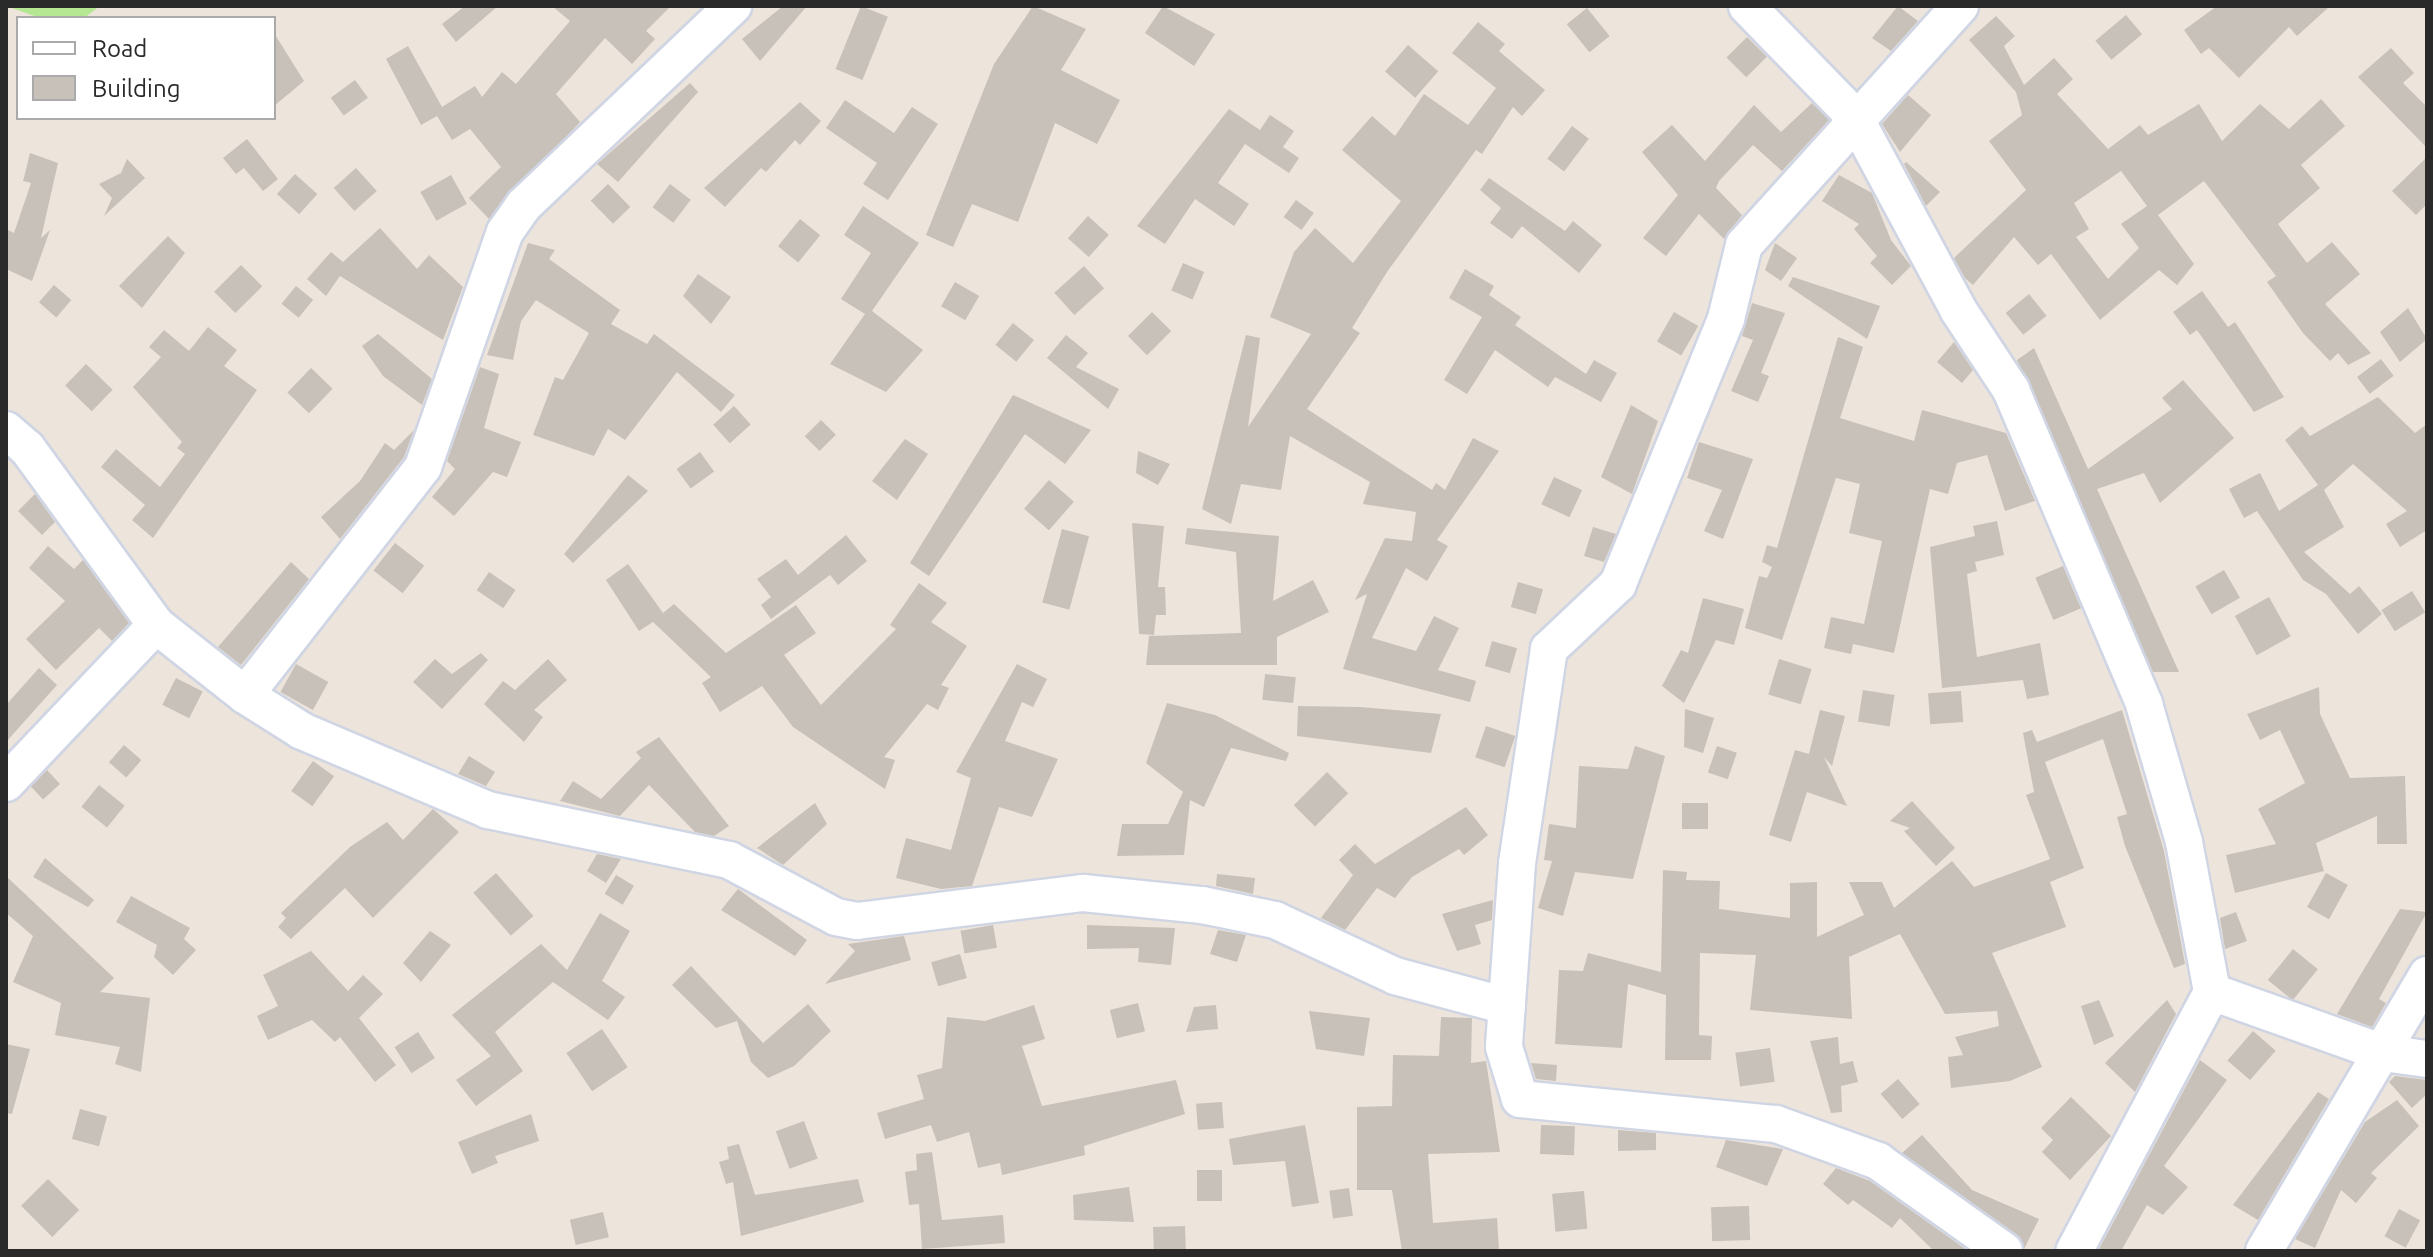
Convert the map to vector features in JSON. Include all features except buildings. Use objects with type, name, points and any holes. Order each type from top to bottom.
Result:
[{"type":"street","points":[[245,695],[423,467],[505,232],[518,214],[733,6]]},
{"type":"street","points":[[1747,6],[1854,116],[1959,311],[2011,390],[2144,704],[2184,842],[2212,992],[2074,1251]]},
{"type":"street","points":[[1960,6],[1854,116],[1744,245],[1726,319],[1618,584],[1549,649],[1536,701],[1504,1047],[1520,1099],[1776,1124],[1878,1161],[2004,1251]]},
{"type":"street","points":[[6,430],[27,448],[156,625],[245,695],[302,731],[488,810],[729,860],[836,917],[857,921],[1083,893],[1202,905],[1275,920],[1395,976],[1507,1006]]},
{"type":"street","points":[[6,783],[156,625]]},
{"type":"street","points":[[2264,1251],[2427,975]]},
{"type":"street","points":[[2212,992],[2383,1053],[2427,1059]]},
{"type":"green space","points":[[6,6],[100,6],[87,16],[34,16]]}]
